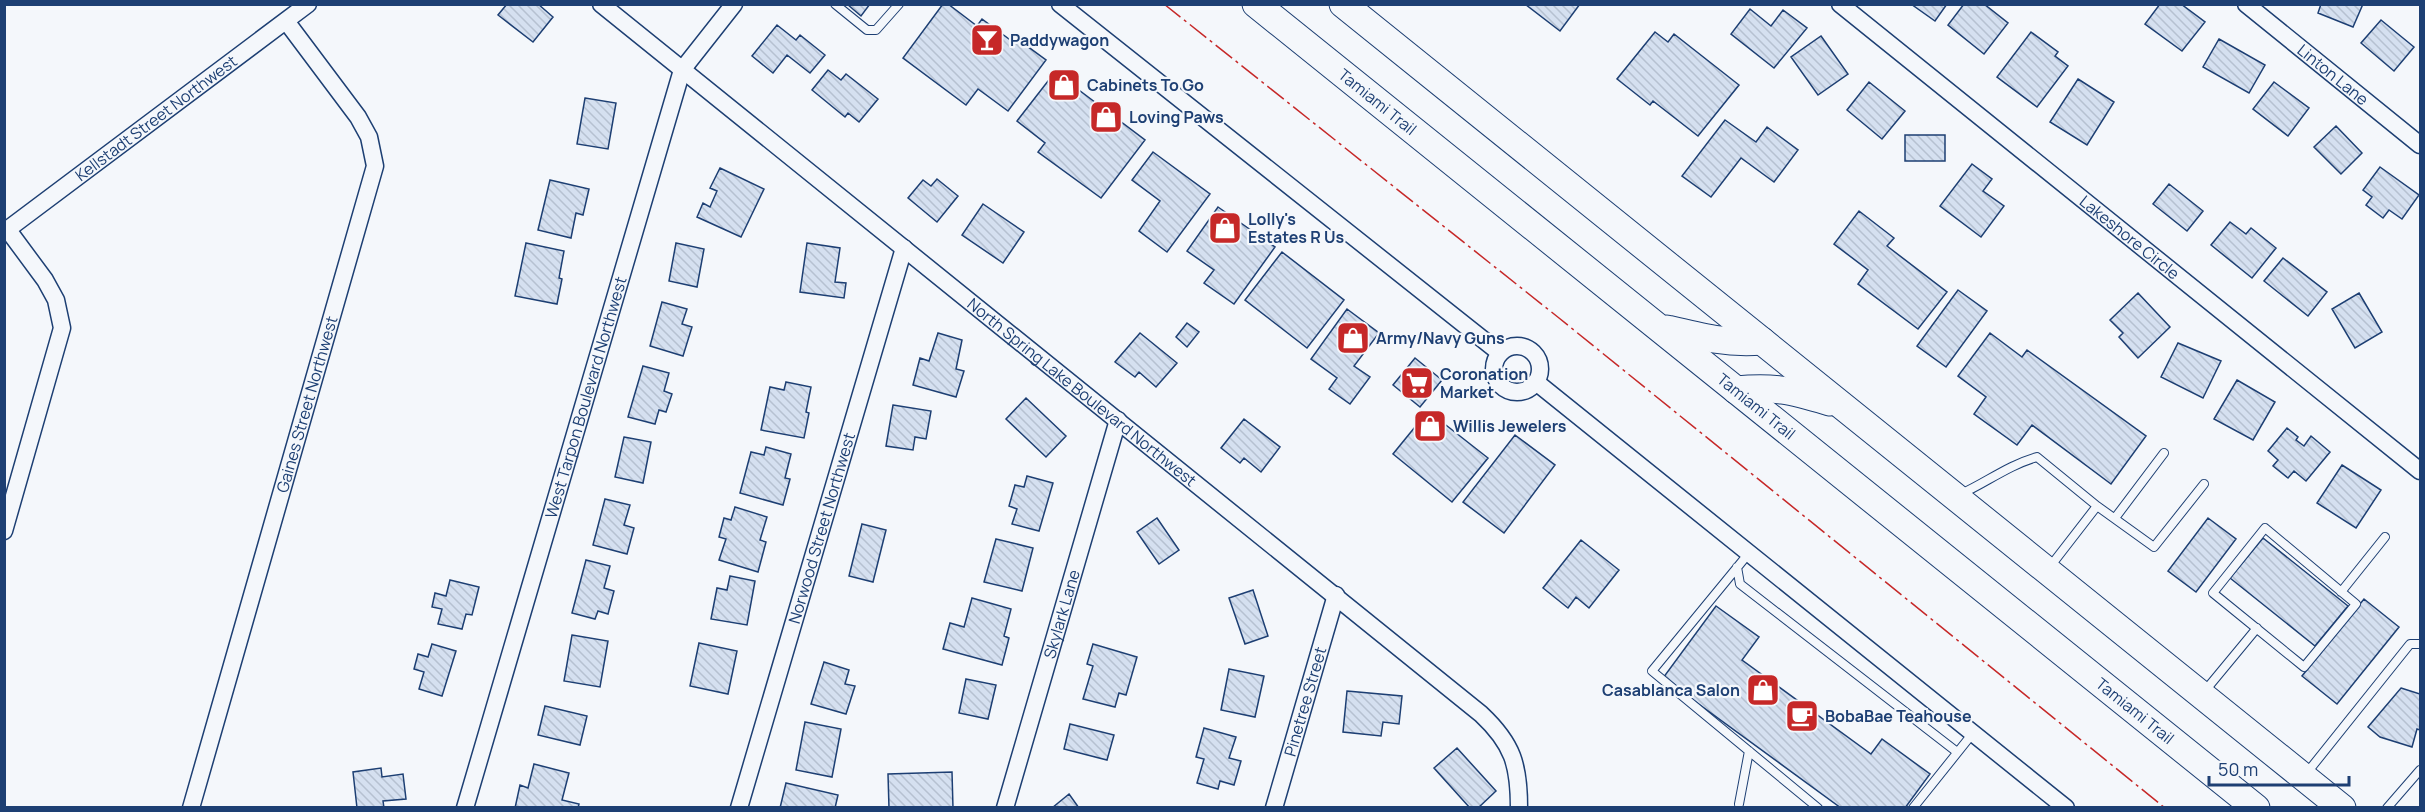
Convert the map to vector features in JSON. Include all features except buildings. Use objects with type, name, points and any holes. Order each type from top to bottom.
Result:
[{"type":"main road","name":"Tamiami Trail","points":[[1256,4],[2256,807]]},
{"type":"main road","points":[[1343,4],[2342,807]]},
{"type":"main road","points":[[1657,326],[1737,344],[1762,342]]},
{"type":"main road","points":[[1736,390],[1763,387],[1783,389],[1842,406]]},
{"type":"street","name":"Kellstadt Street Northwest","points":[[6,231],[308,4]]},
{"type":"street","name":"North Spring Lake Boulevard Northwest","points":[[601,4],[1481,714],[1499,731],[1512,752],[1519,777],[1520,807]]},
{"type":"street","name":"West Tarpon Boulevard Northwest","points":[[465,807],[682,70],[734,4]]},
{"type":"street","points":[[1060,4],[1500,353]]},
{"type":"street","name":"Lakeshore Circle","points":[[1840,4],[2421,471]]},
{"type":"street","name":"Linton Lane","points":[[2246,4],[2421,145]]},
{"type":"street","name":"Gaines Street Northwest","points":[[191,807],[375,166],[369,137],[358,117],[286,21]]},
{"type":"street","points":[[4,531],[62,328],[56,300],[45,280],[6,231]]},
{"type":"street","name":"Norwood Street Northwest","points":[[739,807],[904,248]]},
{"type":"street","points":[[1518,345],[1532,351],[1540,364],[1536,382],[1527,390],[1519,392],[1505,388],[1495,377],[1494,370],[1500,353],[1510,346],[1518,345]]},
{"type":"street","points":[[1536,382],[2066,807]]},
{"type":"street","name":"Skylark Lane","points":[[1005,807],[1118,420]]},
{"type":"street","name":"Pinetree Street","points":[[1274,807],[1336,595]]},
{"type":"lane","points":[[835,4],[867,30],[876,30],[899,4]]},
{"type":"lane","points":[[2115,518],[2164,453]]},
{"type":"lane","points":[[1955,496],[1986,483],[2014,464],[2037,457],[2097,506],[2154,547],[2204,484]]},
{"type":"lane","points":[[2047,570],[2097,506]]},
{"type":"lane","points":[[2265,528],[2341,592],[2356,604],[2304,667],[2213,593],[2265,528]]},
{"type":"lane","points":[[2341,592],[2385,537]]},
{"type":"lane","points":[[1749,553],[1652,671],[1818,807]]},
{"type":"lane","points":[[1737,567],[1740,584],[1957,752]]},
{"type":"lane","points":[[2202,695],[2257,628]]},
{"type":"lane","points":[[2303,777],[2410,644],[2421,644]]},
{"type":"lane","points":[[1913,807],[1973,733]]},
{"type":"lane","points":[[1740,806],[1749,751]]},
{"type":"lane","points":[[2387,807],[2421,770]]},
{"type":"power","points":[[1164,4],[1559,318],[2165,808]]},
{"type":"place","name":"Paddywagon","points":[[987,40]]},
{"type":"place","name":"Cabinets To Go","points":[[1064,85]]},
{"type":"place","name":"Loving Paws","points":[[1106,117]]},
{"type":"place","name":"Lolly's Estates R Us","points":[[1225,228]]},
{"type":"place","name":"Army/Navy Guns","points":[[1353,338]]},
{"type":"place","name":"Coronation Market","points":[[1417,383]]},
{"type":"place","name":"Willis Jewelers","points":[[1430,426]]},
{"type":"place","name":"Casablanca Salon","points":[[1763,690]]},
{"type":"place","name":"BobaBae Teahouse","points":[[1802,716]]}]
